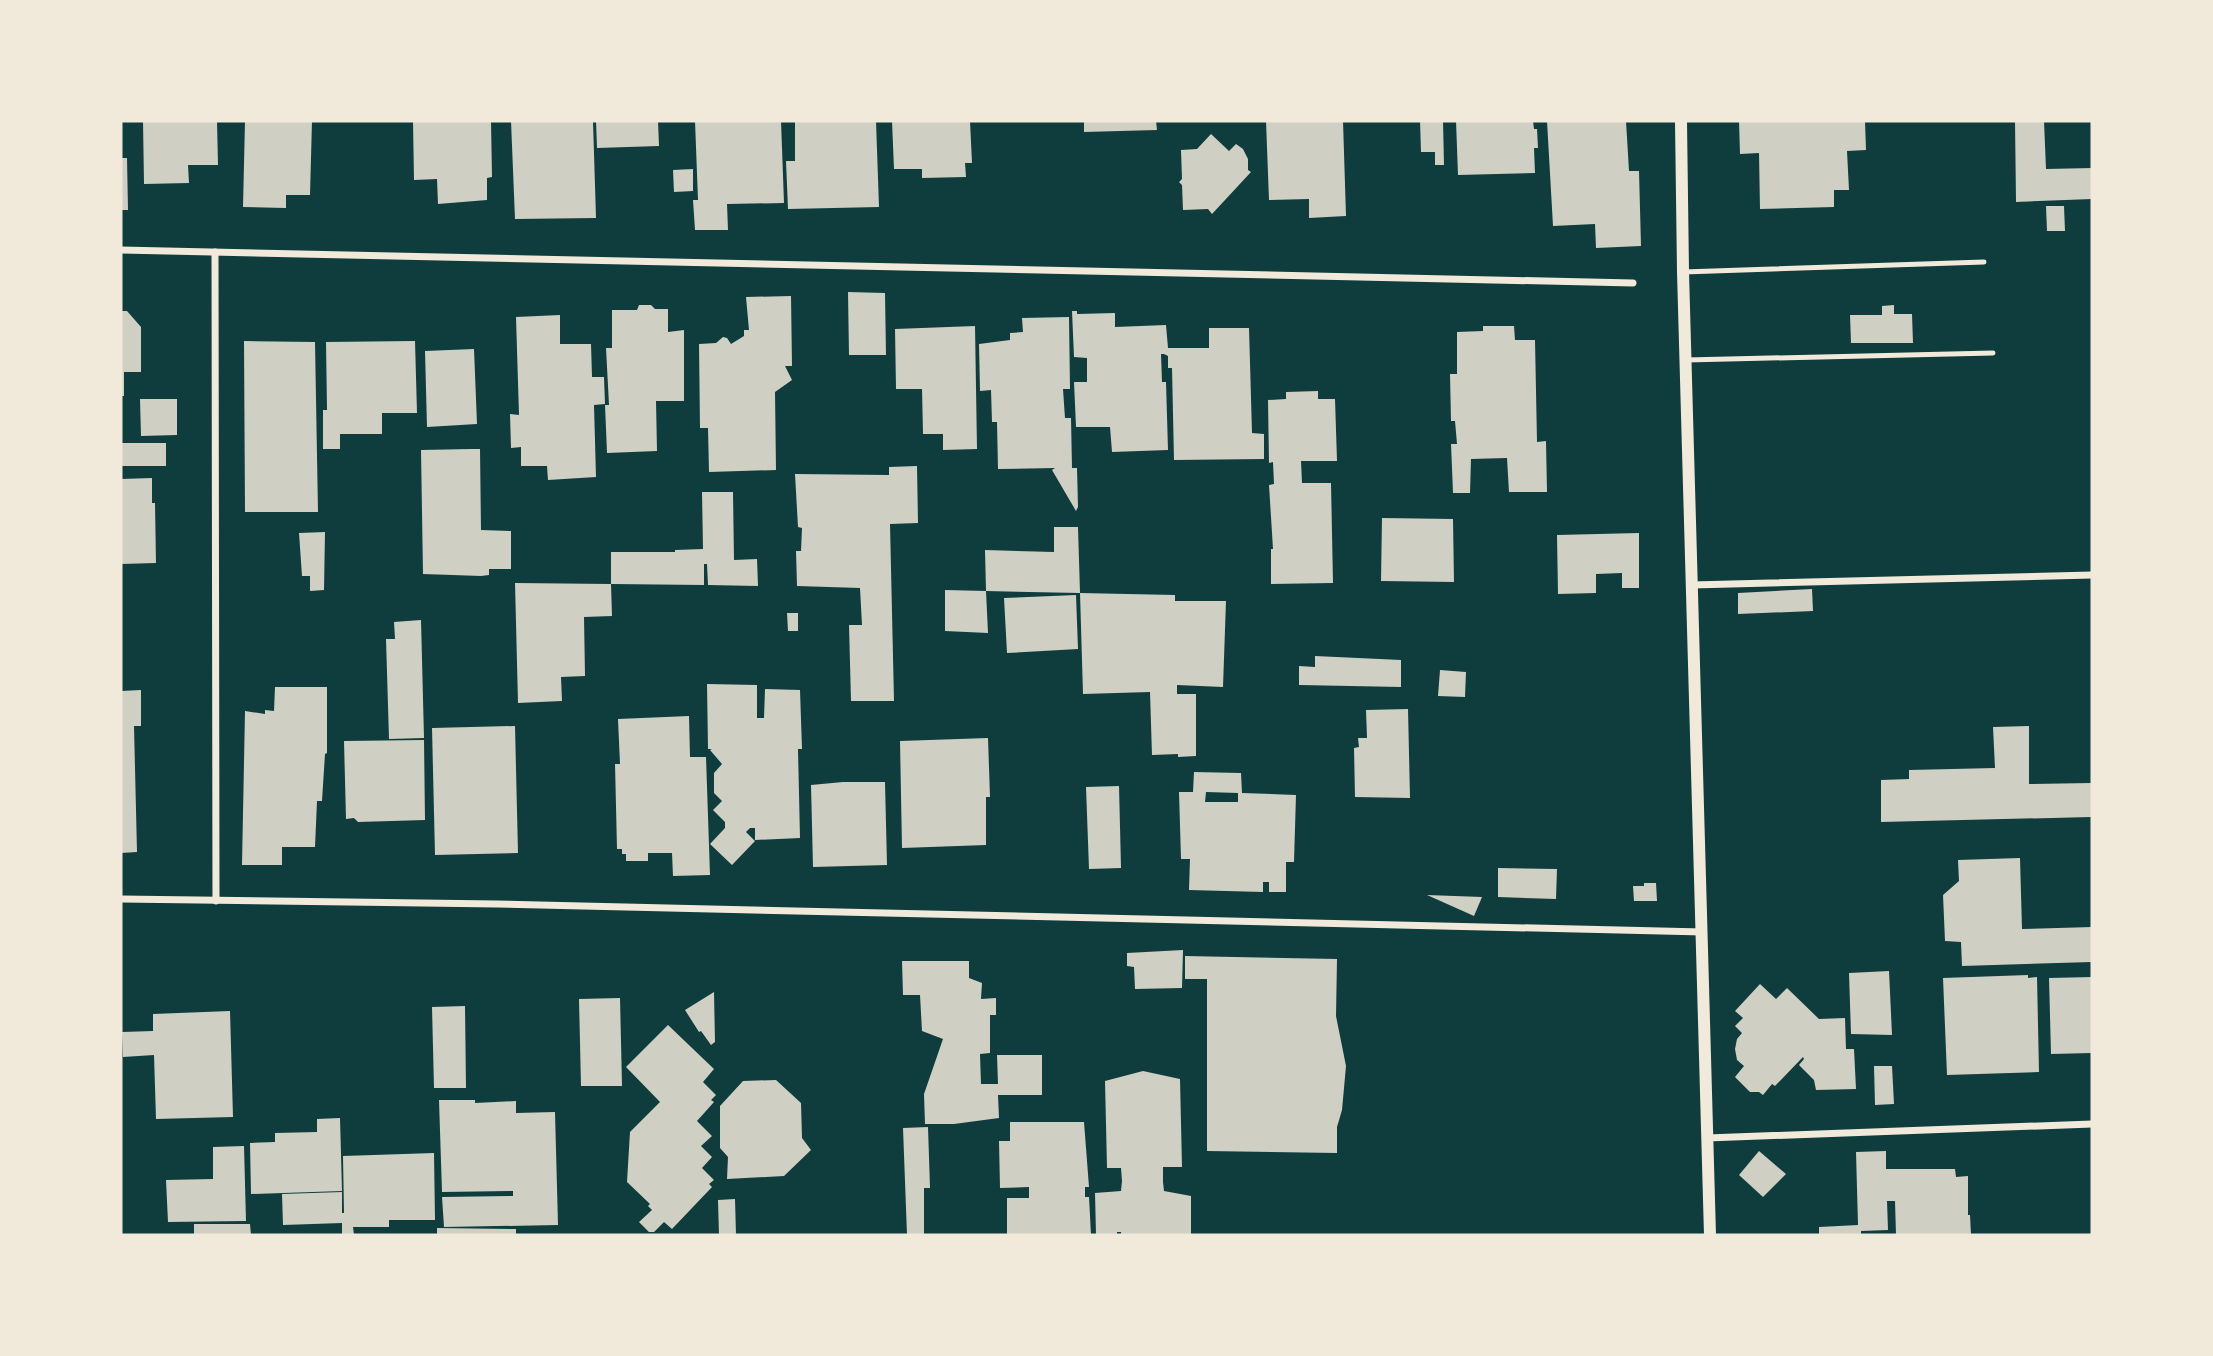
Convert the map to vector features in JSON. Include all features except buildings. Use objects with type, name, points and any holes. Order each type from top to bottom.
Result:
[{"type":"street","points":[[1681,121],[1710,1235]]},
{"type":"street","points":[[121,250],[1633,283]]},
{"type":"street","points":[[215,252],[216,901]]},
{"type":"street","points":[[1692,585],[2092,575]]},
{"type":"street","points":[[121,899],[497,904],[1703,932]]},
{"type":"street","points":[[1707,1138],[2092,1124]]},
{"type":"lane","points":[[1683,272],[1984,262]]},
{"type":"lane","points":[[1686,360],[1993,353]]}]
